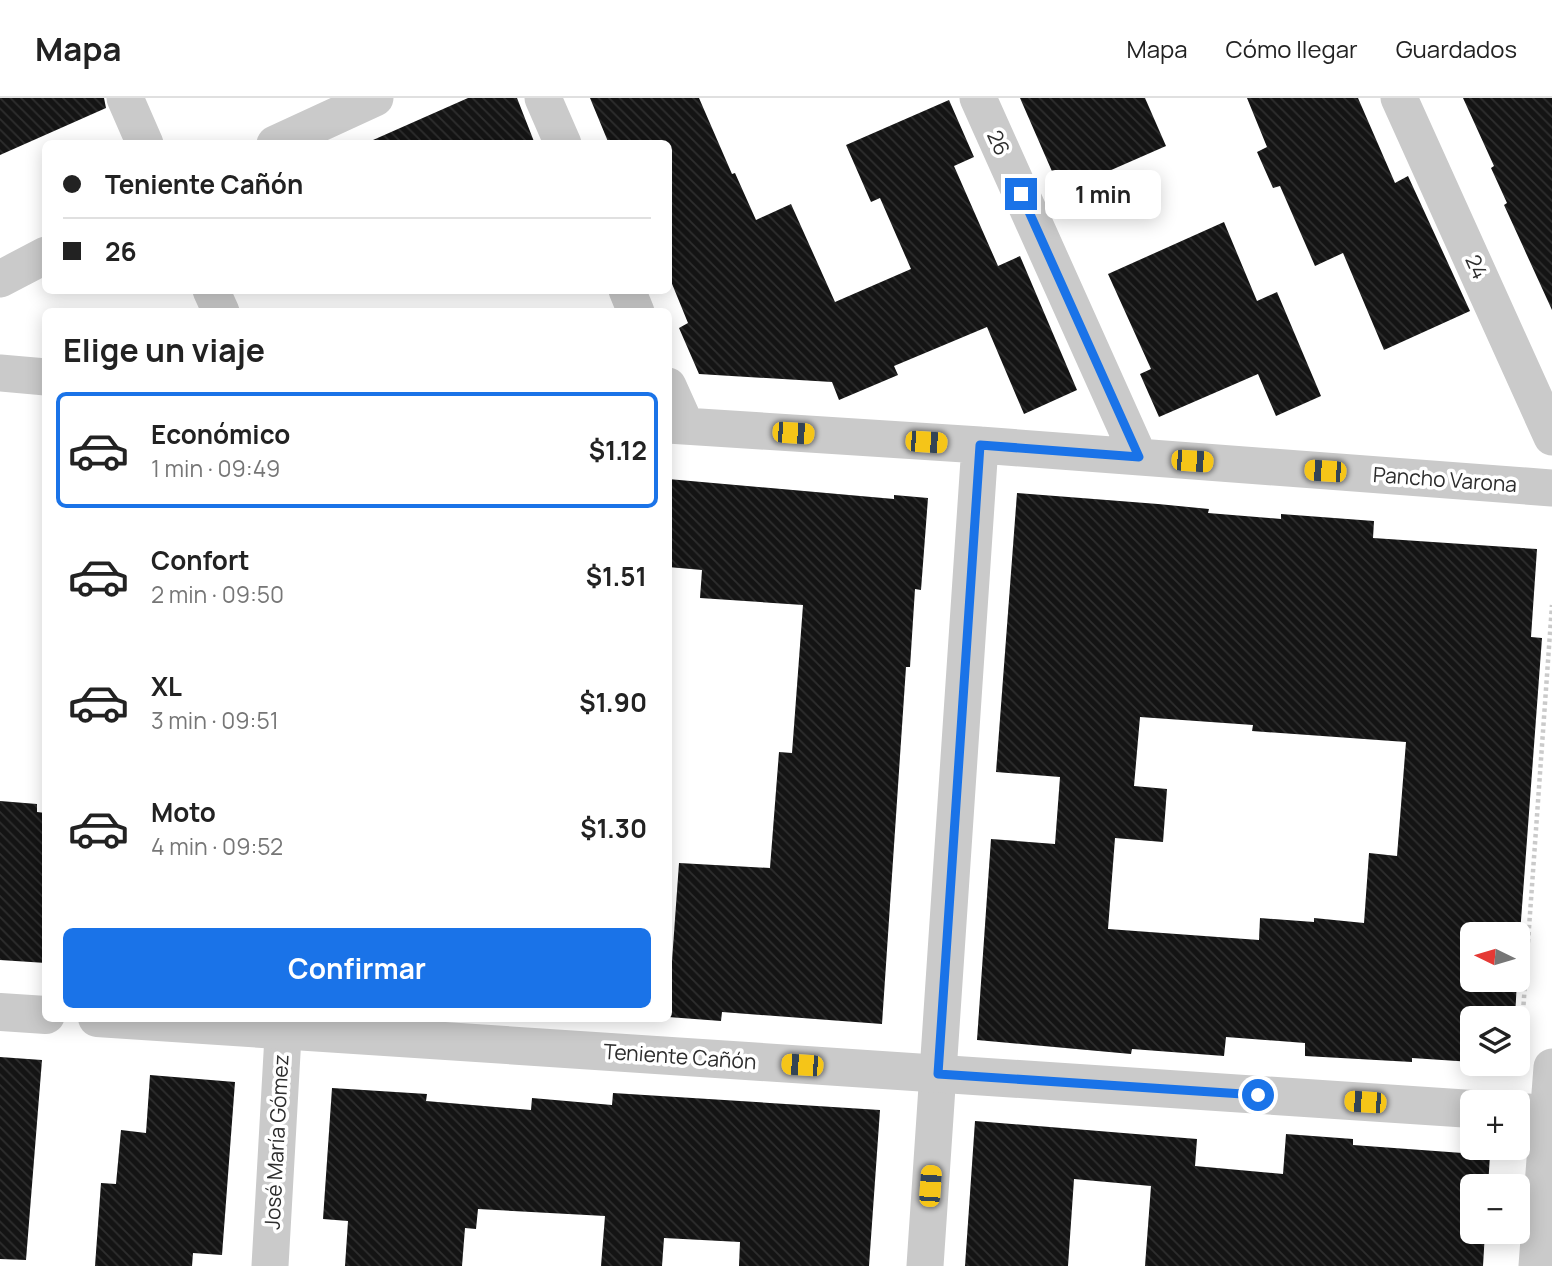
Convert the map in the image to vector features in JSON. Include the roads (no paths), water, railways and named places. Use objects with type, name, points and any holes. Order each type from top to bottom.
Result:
[{"type":"street","points":[[125,98],[143,140]]},
{"type":"street","points":[[284,140],[375,98]]},
{"type":"street","points":[[543,98],[561,140]]},
{"type":"street","name":"26","points":[[978,98],[1139,457]]},
{"type":"street","name":"24","points":[[1399,98],[1552,437]]},
{"type":"street","points":[[0,279],[42,257]]},
{"type":"street","points":[[0,373],[42,377]]},
{"type":"street","points":[[672,404],[677,426]]},
{"type":"street","name":"Pancho Varona","points":[[677,426],[980,445],[1552,488]]},
{"type":"street","points":[[925,1266],[980,445]]},
{"type":"street","points":[[0,1012],[42,1015]]},
{"type":"street","name":"Teniente Cañón","points":[[204,1022],[284,1025],[938,1074],[1460,1108]]},
{"type":"street","name":"José María Gómez","points":[[270,1266],[284,1025]]},
{"type":"street","points":[[1537,1266],[1539,1114],[1552,1067]]}]
